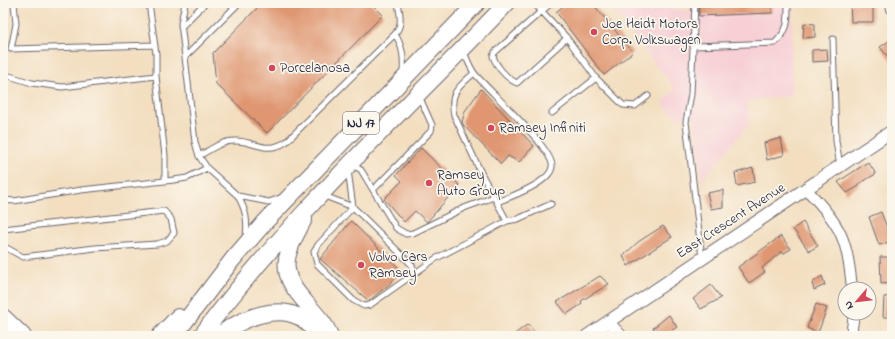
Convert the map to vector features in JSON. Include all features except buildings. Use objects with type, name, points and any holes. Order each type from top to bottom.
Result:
[{"type":"highway","name":"NJ 17","points":[[201,336],[247,277],[308,207],[350,166],[507,3]]},
{"type":"highway","name":"NJ 17","points":[[174,336],[233,259],[291,195],[469,8]]},
{"type":"highway","points":[[308,207],[289,251],[287,260],[288,275],[294,288],[321,320],[330,336]]},
{"type":"highway","points":[[160,336],[233,259]]},
{"type":"highway","points":[[218,336],[250,317],[266,313],[281,312],[302,319],[311,327],[317,336]]},
{"type":"highway","points":[[3,317],[22,336]]},
{"type":"highway","points":[[3,328],[10,336]]},
{"type":"street","points":[[891,3],[892,9]]},
{"type":"street","name":"East Crescent Avenue","points":[[587,336],[702,258],[807,190],[892,131]]},
{"type":"street","points":[[807,190],[829,213],[841,233],[850,261],[851,281]]},
{"type":"street","points":[[608,321],[622,336]]},
{"type":"street","points":[[851,336],[853,321]]},
{"type":"lane","points":[[14,3],[16,24],[11,49],[154,44]]},
{"type":"lane","points":[[149,3],[165,156],[165,181]]},
{"type":"lane","points":[[185,3],[181,27],[195,142],[199,156],[207,168],[238,196],[245,209],[248,220],[246,245]]},
{"type":"lane","points":[[181,27],[205,3]]},
{"type":"lane","points":[[185,57],[239,3]]},
{"type":"lane","points":[[199,156],[228,141],[236,141],[269,148],[277,148],[286,142],[395,34],[399,29],[400,22],[398,3]]},
{"type":"lane","points":[[534,3],[543,10],[567,38],[596,78],[623,105],[636,106],[648,96]]},
{"type":"lane","points":[[551,3],[496,52],[494,56],[495,61],[511,81],[517,83],[567,38]]},
{"type":"lane","points":[[695,3],[691,94],[686,122],[702,258]]},
{"type":"lane","points":[[694,46],[775,43],[785,33],[788,21],[788,3]]},
{"type":"lane","points":[[395,34],[402,47],[404,59],[402,79]]},
{"type":"lane","points":[[834,38],[836,141],[840,167]]},
{"type":"lane","points":[[463,49],[474,73],[536,139],[552,161],[553,167],[551,172],[536,185],[495,200],[464,208],[419,231],[406,234],[396,228],[387,216],[360,170],[350,166],[353,207],[318,245],[314,252],[316,264],[353,300],[364,306],[370,305],[414,272],[435,259],[507,221],[524,216],[551,204]]},
{"type":"lane","points":[[474,73],[458,88],[452,97],[454,115],[495,200],[507,221]]},
{"type":"lane","points":[[3,74],[32,83],[62,87],[156,76]]},
{"type":"lane","points":[[552,113],[596,78]]},
{"type":"lane","points":[[373,190],[431,131],[432,125],[418,94]]},
{"type":"lane","points":[[3,200],[14,201],[81,190],[187,178],[207,168]]},
{"type":"lane","points":[[320,194],[353,207],[412,265],[414,272]]},
{"type":"lane","points":[[238,196],[269,202],[291,195]]},
{"type":"lane","points":[[3,229],[164,211],[171,219],[174,233],[167,241],[158,244],[95,248],[23,257],[3,246]]},
{"type":"shaded area","points":[[607,3],[633,3],[690,11],[690,3],[793,3],[791,96],[747,101],[750,123],[702,181],[694,116],[677,118],[662,103],[675,89]]},
{"type":"place","name":"Joe Heidt Motors Corp. Volkswagen","points":[[594,32]]},
{"type":"place","name":"Porcelanosa","points":[[272,68]]},
{"type":"place","name":"Ramsey Infiniti","points":[[491,128]]},
{"type":"place","name":"Ramsey Auto Group","points":[[429,183]]},
{"type":"place","name":"Volvo Cars Ramsey","points":[[361,265]]}]
